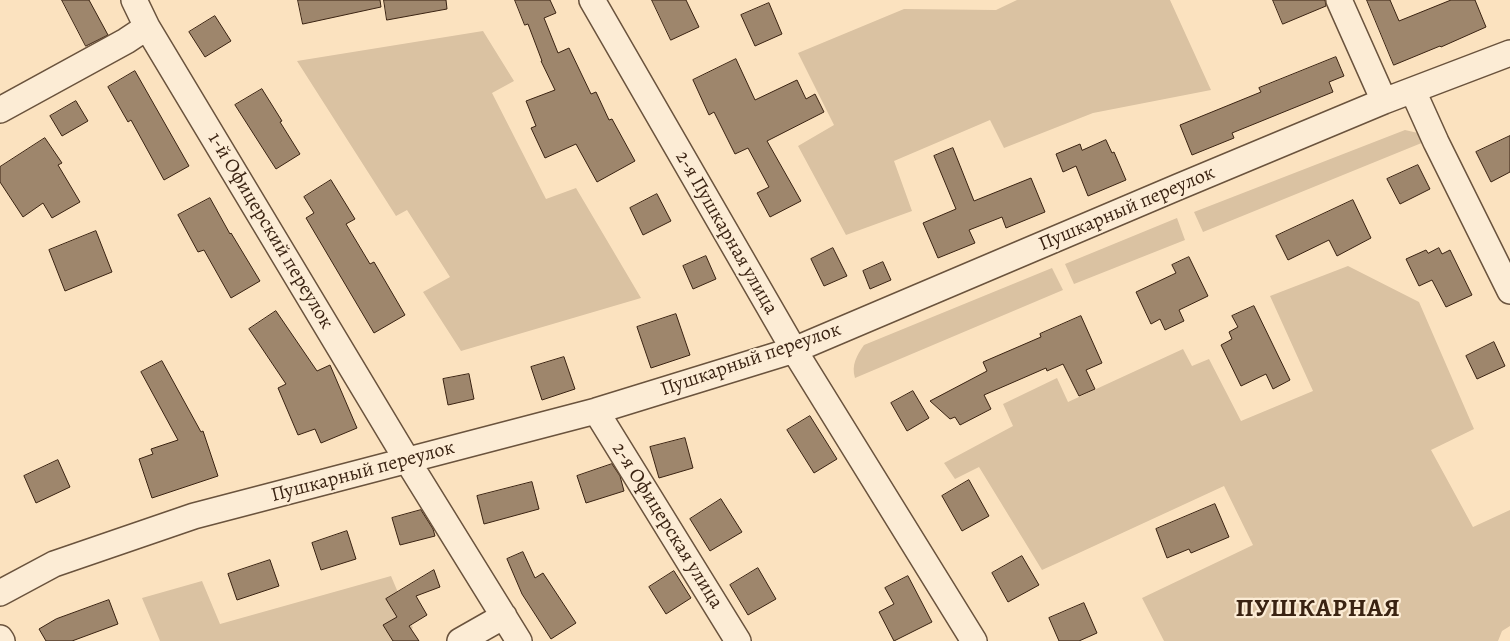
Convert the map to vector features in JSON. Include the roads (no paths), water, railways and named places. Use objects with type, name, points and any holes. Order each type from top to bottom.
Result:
[{"type":"street","name":"2-я Пушкарная улица","points":[[592,0],[794,350],[974,641]]},
{"type":"street","points":[[1340,0],[1384,101]]},
{"type":"street","points":[[0,110],[126,41],[143,8]]},
{"type":"street","name":"1-й Офицерский переулок","points":[[143,8],[407,460],[519,641]]},
{"type":"street","name":"Пушкарный переулок","points":[[0,593],[54,564],[194,516],[596,411],[794,350],[1384,101],[1510,53]]},
{"type":"street","points":[[1412,91],[1510,291]]},
{"type":"street","name":"2-я Офицерская улица","points":[[596,411],[738,641]]},
{"type":"street","points":[[460,641],[504,616]]},
{"type":"district","name":"ПУШКАРНАЯ","points":[[1318,610]]}]
